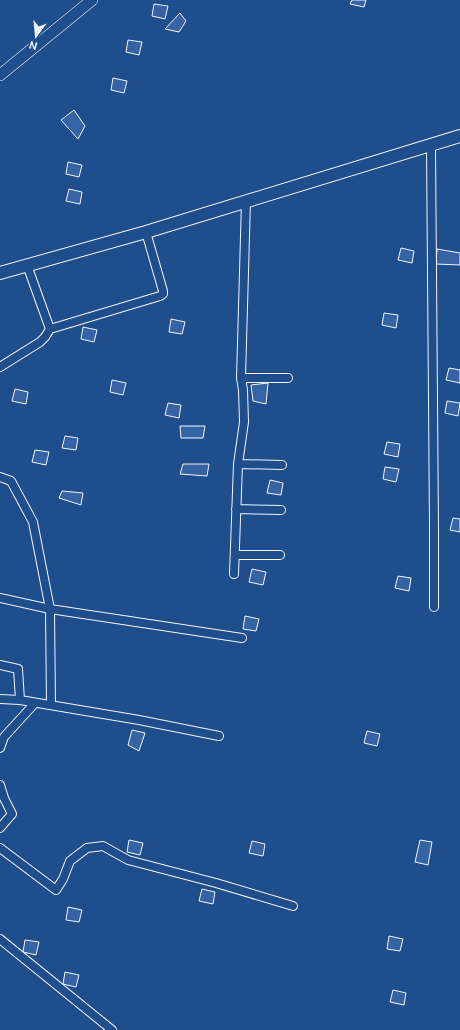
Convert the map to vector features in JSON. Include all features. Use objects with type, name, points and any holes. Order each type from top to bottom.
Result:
[{"type":"main road","points":[[0,273],[146,232],[460,136]]},
{"type":"street","points":[[0,75],[92,0]]},
{"type":"street","points":[[431,145],[434,607]]},
{"type":"street","points":[[234,574],[238,464],[244,422],[241,378],[246,201]]},
{"type":"street","points":[[0,367],[40,342],[50,329],[163,294],[146,232]]},
{"type":"street","points":[[27,265],[50,329]]},
{"type":"street","points":[[241,378],[288,378]]},
{"type":"street","points":[[238,464],[282,465]]},
{"type":"street","points":[[0,477],[11,481],[34,522],[50,609],[51,705]]},
{"type":"street","points":[[236,509],[280,510]]},
{"type":"street","points":[[235,555],[280,555]]},
{"type":"street","points":[[0,598],[50,609],[242,638]]},
{"type":"street","points":[[0,665],[18,669],[20,700]]},
{"type":"street","points":[[0,699],[20,700],[51,705],[139,720],[219,736]]},
{"type":"street","points":[[0,748],[4,737],[35,703]]},
{"type":"street","points":[[0,785],[4,798],[12,814],[0,828]]},
{"type":"street","points":[[0,848],[56,890],[63,879],[70,861],[87,848],[103,846],[128,860],[216,882],[293,906]]},
{"type":"street","points":[[0,939],[112,1030]]},
{"type":"building","points":[[352,0],[366,0],[364,7],[350,4]]},
{"type":"building","points":[[154,4],[168,6],[165,19],[152,16]]},
{"type":"building","points":[[180,13],[186,21],[179,32],[165,29]]},
{"type":"building","points":[[128,40],[142,42],[139,55],[126,52]]},
{"type":"building","points":[[113,78],[127,81],[124,93],[111,90]]},
{"type":"building","points":[[74,110],[85,126],[78,139],[61,120]]},
{"type":"building","points":[[68,162],[82,165],[79,177],[66,174]]},
{"type":"building","points":[[69,189],[82,192],[80,204],[66,201]]},
{"type":"building","points":[[401,248],[414,251],[412,263],[398,260]]},
{"type":"building","points":[[437,249],[460,253],[460,265],[436,264]]},
{"type":"building","points":[[384,313],[398,315],[396,328],[382,325]]},
{"type":"building","points":[[171,319],[185,322],[182,334],[169,332]]},
{"type":"building","points":[[83,327],[97,330],[94,342],[81,339]]},
{"type":"building","points":[[449,368],[460,370],[460,383],[446,380]]},
{"type":"building","points":[[112,380],[126,383],[123,395],[110,392]]},
{"type":"building","points":[[268,383],[266,404],[253,401],[251,385]]},
{"type":"building","points":[[15,389],[28,392],[26,404],[12,401]]},
{"type":"building","points":[[447,401],[460,403],[458,416],[445,413]]},
{"type":"building","points":[[168,403],[181,405],[179,418],[165,415]]},
{"type":"building","points":[[180,426],[205,426],[203,438],[181,438]]},
{"type":"building","points":[[65,436],[78,438],[76,450],[62,448]]},
{"type":"building","points":[[387,442],[400,444],[398,457],[384,454]]},
{"type":"building","points":[[35,450],[49,452],[46,465],[32,462]]},
{"type":"building","points":[[183,464],[209,464],[207,476],[180,474]]},
{"type":"building","points":[[385,467],[399,469],[396,482],[383,479]]},
{"type":"building","points":[[270,480],[283,483],[281,495],[267,493]]},
{"type":"building","points":[[62,491],[83,493],[81,505],[59,498]]},
{"type":"building","points":[[453,518],[460,519],[460,532],[450,530]]},
{"type":"building","points":[[252,569],[266,572],[263,585],[249,582]]},
{"type":"building","points":[[398,576],[411,578],[409,591],[395,588]]},
{"type":"building","points":[[245,616],[259,619],[256,631],[243,629]]},
{"type":"building","points":[[132,730],[145,733],[139,751],[128,745]]},
{"type":"building","points":[[367,731],[380,734],[377,746],[364,743]]},
{"type":"building","points":[[129,840],[143,843],[140,855],[127,852]]},
{"type":"building","points":[[420,840],[432,842],[428,865],[415,862]]},
{"type":"building","points":[[252,841],[265,844],[263,856],[249,853]]},
{"type":"building","points":[[202,889],[215,892],[213,904],[199,901]]},
{"type":"building","points":[[68,907],[82,910],[79,922],[66,920]]},
{"type":"building","points":[[389,936],[403,939],[400,951],[387,949]]},
{"type":"building","points":[[25,940],[39,942],[36,955],[23,952]]},
{"type":"building","points":[[65,972],[79,975],[76,987],[63,984]]},
{"type":"building","points":[[393,990],[406,993],[404,1005],[390,1002]]}]
